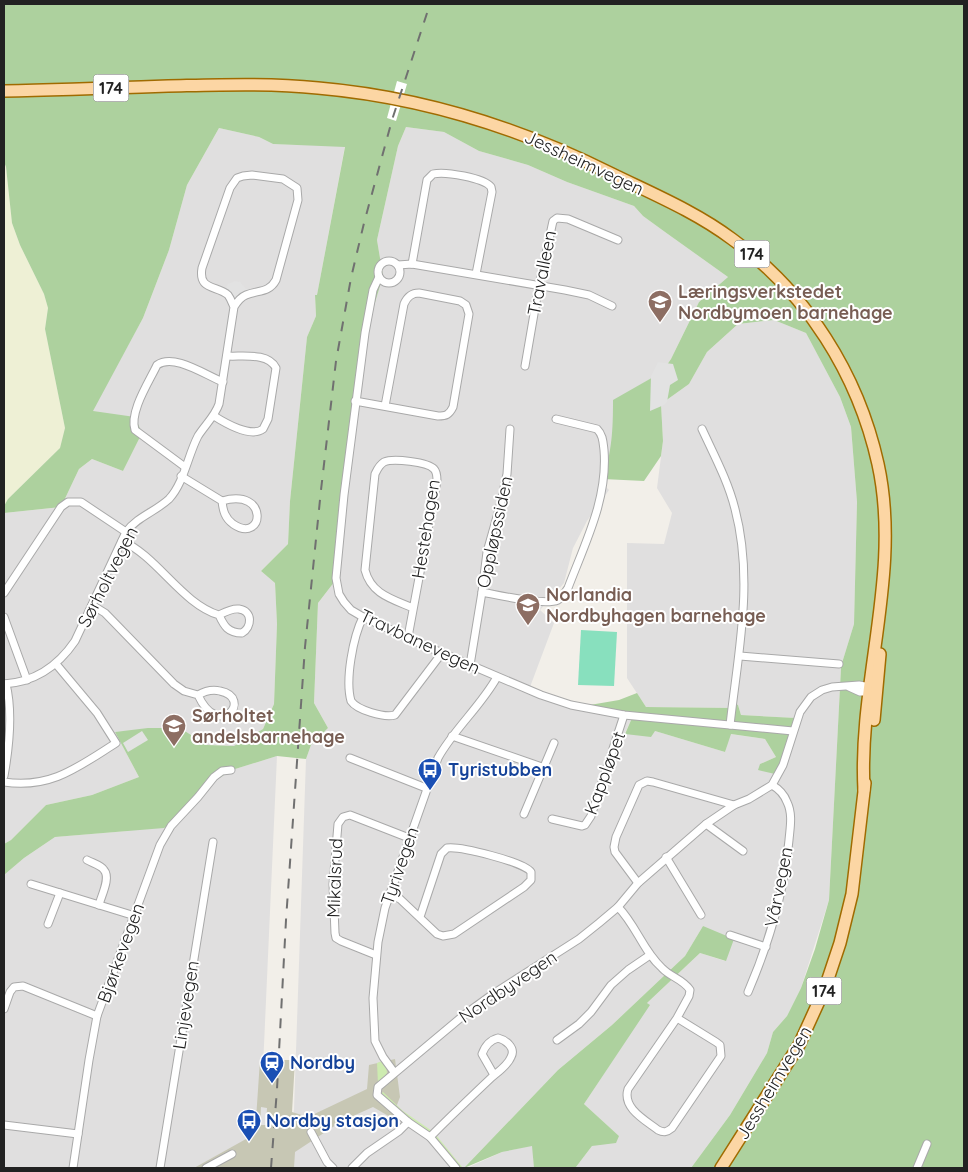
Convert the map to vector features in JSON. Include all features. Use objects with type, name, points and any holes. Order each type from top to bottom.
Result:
[{"type":"main road","name":"Jessheimvegen","points":[[4,92],[281,85],[337,90],[396,99],[463,115],[531,137],[583,160],[692,214],[716,228],[757,258],[801,303],[828,341],[854,388],[872,439],[883,492],[886,556],[877,627],[872,690],[870,762],[864,790],[852,894],[828,981],[799,1044],[721,1168]]},
{"type":"street","points":[[412,264],[427,180],[432,174],[443,173],[483,181],[488,183],[491,188],[492,192],[476,274]]},
{"type":"street","points":[[243,176],[262,176],[288,181],[297,188],[298,200],[274,284],[267,290],[245,295],[234,307],[228,295],[208,286],[201,275],[230,188],[237,178],[243,176]]},
{"type":"street","name":"Travalleen","points":[[525,366],[553,221],[556,218],[568,219],[618,240]]},
{"type":"street","points":[[398,265],[400,269],[397,279],[388,283],[379,277],[378,269],[382,262],[390,260],[398,265],[412,264],[476,274],[589,295],[612,306]]},
{"type":"street","name":"Travbanevegen","points":[[379,277],[373,290],[366,324],[355,401],[336,578],[339,594],[351,610],[497,677],[558,701],[590,710],[792,731]]},
{"type":"street","points":[[355,401],[438,416],[445,416],[450,413],[453,407],[469,314],[466,305],[419,293],[414,293],[406,299],[385,406]]},
{"type":"street","name":"Sørholtvegen","points":[[5,684],[28,680],[56,664],[75,641],[126,532],[138,519],[170,498],[182,476],[199,436],[214,416],[219,404],[234,307]]},
{"type":"street","points":[[214,416],[224,422],[254,433],[264,429],[268,419],[276,368],[274,363],[266,358],[227,356]]},
{"type":"street","points":[[185,467],[135,430],[133,420],[135,410],[157,365],[163,361],[170,360],[180,363],[223,382]]},
{"type":"street","points":[[482,592],[514,598],[554,601],[563,595],[568,588],[596,516],[602,493],[605,460],[601,434],[596,429],[556,419]]},
{"type":"street","name":"Oppløpssiden","points":[[470,664],[488,546],[507,474],[510,429]]},
{"type":"street","points":[[702,429],[730,491],[738,525],[744,582],[744,618],[730,725]]},
{"type":"street","name":"Hestehagen","points":[[408,637],[437,474],[434,469],[426,464],[390,460],[382,464],[375,474],[365,570],[370,584],[377,591],[413,608]]},
{"type":"street","points":[[182,476],[222,501],[238,498],[245,500],[256,509],[258,515],[256,523],[246,529],[232,523],[225,516],[222,501]]},
{"type":"street","points":[[4,593],[56,515],[68,502],[82,502],[126,532]]},
{"type":"street","points":[[122,542],[129,544],[211,613],[219,615],[234,609],[240,609],[246,612],[250,624],[247,630],[242,633],[236,633],[224,627],[219,615]]},
{"type":"street","points":[[92,605],[105,613],[174,684],[184,691],[198,696],[213,690],[223,691],[231,696],[234,703],[233,710],[229,715],[214,715],[206,711],[198,696]]},
{"type":"street","points":[[4,617],[28,680]]},
{"type":"street","points":[[363,617],[357,630],[352,652],[351,701],[357,707],[384,716],[395,715],[442,653]]},
{"type":"street","points":[[740,656],[839,664]]},
{"type":"street","points":[[4,782],[30,784],[49,780],[65,774],[116,743],[97,713],[56,664]]},
{"type":"street","name":"Tyrivegen","points":[[394,1072],[382,1057],[375,1041],[373,1012],[376,955],[381,924],[426,788],[438,758],[452,736],[475,710],[497,677]]},
{"type":"street","points":[[4,776],[9,739],[8,692],[5,684]]},
{"type":"street","name":"Nordbyvegen","points":[[408,1122],[377,1095],[378,1087],[394,1072],[493,994],[579,939],[618,907],[638,882],[706,824],[734,805],[749,800],[772,784],[783,765],[792,731],[803,706],[811,697],[827,688],[859,685],[872,690]]},
{"type":"street","name":"Kappløpet","points":[[552,819],[582,826],[585,825],[591,816],[624,715]]},
{"type":"street","points":[[452,736],[542,767]]},
{"type":"street","points":[[524,814],[542,767],[554,743]]},
{"type":"street","points":[[350,758],[426,788]]},
{"type":"street","name":"Bjørkevegen","points":[[73,1168],[97,1016],[160,845],[166,833],[218,773],[231,770]]},
{"type":"street","points":[[638,882],[614,848],[616,837],[639,785],[643,782],[653,782],[734,805]]},
{"type":"street","name":"Vårvegen","points":[[748,992],[766,947],[784,880],[790,812],[788,802],[772,784]]},
{"type":"street","name":"Mikalsrud","points":[[376,955],[336,938],[333,884],[338,824],[343,817],[350,815],[409,838]]},
{"type":"street","points":[[706,824],[743,851]]},
{"type":"street","name":"Linjevegen","points":[[160,1168],[213,842]]},
{"type":"street","points":[[390,894],[400,899],[437,934],[443,936],[454,934],[524,887],[531,880],[531,872],[523,866],[469,850],[447,848],[441,854],[420,917]]},
{"type":"street","points":[[666,857],[701,915]]},
{"type":"street","points":[[86,860],[104,868],[106,873],[107,879],[99,905]]},
{"type":"street","points":[[31,884],[135,916]]},
{"type":"street","points":[[48,924],[60,893]]},
{"type":"street","points":[[618,907],[626,914],[650,955],[663,970],[683,982],[690,990],[689,996],[676,1018],[627,1094],[630,1108],[663,1132],[668,1132],[672,1128],[721,1056],[720,1045],[676,1018]]},
{"type":"street","points":[[730,935],[766,947]]},
{"type":"street","points":[[557,1040],[579,1024],[612,985],[628,970],[650,955]]},
{"type":"street","points":[[4,1009],[10,992],[14,987],[23,986],[97,1016]]},
{"type":"street","points":[[430,1137],[509,1061],[512,1053],[511,1046],[498,1038],[488,1043],[482,1054],[494,1075]]},
{"type":"street","points":[[352,1168],[367,1153],[399,1132],[408,1122],[430,1137],[456,1168]]},
{"type":"street","points":[[4,1125],[78,1134]]},
{"type":"street","points":[[311,1132],[327,1162],[333,1168]]},
{"type":"street","points":[[917,1168],[927,1144]]},
{"type":"street","points":[[206,1168],[232,1154]]},
{"type":"shaded area","points":[[406,127],[444,132],[479,151],[528,165],[567,182],[634,206],[643,216],[728,277],[699,302],[671,359],[662,372],[613,401],[613,438],[610,458],[602,483],[609,490],[587,521],[573,548],[564,583],[540,610],[554,623],[530,687],[545,697],[632,718],[625,733],[655,731],[725,752],[730,734],[765,739],[776,757],[760,764],[775,774],[796,718],[741,715],[738,705],[736,708],[646,707],[627,678],[627,543],[664,544],[672,513],[657,488],[663,441],[661,404],[689,384],[707,352],[738,324],[774,320],[806,333],[840,397],[851,427],[857,502],[854,624],[842,663],[840,663],[829,900],[801,988],[787,1016],[773,1032],[767,1053],[730,1115],[691,1168],[536,1168],[576,1167],[592,1146],[619,1136],[584,1104],[649,1005],[647,1003],[700,953],[725,961],[703,926],[685,956],[612,1025],[558,1070],[464,1168],[292,1168],[306,759],[311,745],[328,728],[314,703],[318,603],[335,581],[335,546],[344,472],[368,326],[383,276],[377,240],[398,146]]},
{"type":"shaded area","points":[[219,128],[259,137],[273,144],[345,146],[317,295],[315,296],[316,316],[307,337],[290,501],[288,544],[261,571],[275,583],[277,624],[274,704],[263,729],[235,746],[207,745],[180,728],[115,732],[139,777],[92,795],[46,805],[11,840],[4,844],[4,513],[61,507],[79,469],[92,459],[123,471],[142,433],[92,411],[143,318],[169,250],[187,185]]},
{"type":"shaded area","points":[[4,162],[12,223],[20,245],[44,294],[48,308],[45,329],[65,428],[60,448],[8,499],[4,506]]},
{"type":"shaded area","points":[[235,281],[240,282],[246,289],[251,290],[234,307],[220,288],[226,288],[228,284]]},
{"type":"shaded area","points":[[658,362],[673,364],[678,380],[670,385],[667,402],[650,411],[651,376]]},
{"type":"shaded area","points":[[142,731],[148,740],[128,752],[123,743]]},
{"type":"shaded area","points":[[277,756],[260,1134],[200,1168],[4,1168],[4,875],[24,858],[55,837],[127,831],[232,770]]},
{"type":"shaded area","points":[[395,1059],[400,1097],[392,1118],[373,1107],[342,1121],[295,1152],[294,1168],[194,1168],[255,1134],[260,1060],[295,1060],[292,1112],[308,1117],[367,1089],[369,1065]]},
{"type":"shaded area","points":[[261,1107],[267,1108],[266,1125],[260,1125]]},
{"type":"shaded area","points":[[533,1145],[534,1168],[467,1168],[502,1152]]},
{"type":"green space","points":[[4,4],[964,4],[964,1168],[691,1168],[730,1115],[767,1053],[773,1032],[787,1016],[801,988],[815,949],[829,900],[841,668],[839,663],[842,663],[854,624],[857,502],[851,427],[840,397],[806,333],[774,320],[738,324],[707,352],[689,384],[661,404],[663,441],[661,456],[644,481],[603,479],[611,440],[613,400],[662,372],[671,359],[699,302],[728,277],[643,216],[634,206],[567,182],[528,165],[479,151],[444,132],[406,127],[398,146],[377,240],[383,276],[368,326],[344,472],[335,546],[335,581],[318,603],[314,703],[328,728],[311,745],[306,759],[277,756],[232,770],[213,782],[190,811],[164,828],[55,837],[24,858],[4,875],[4,844],[11,840],[46,805],[92,795],[139,777],[115,732],[148,728],[180,728],[207,745],[234,746],[263,729],[274,704],[277,624],[275,583],[261,571],[288,544],[290,501],[307,337],[316,316],[315,295],[317,295],[345,147],[273,144],[259,137],[219,128],[187,185],[169,250],[143,318],[93,411],[135,417],[142,433],[123,471],[92,459],[79,469],[61,507],[4,513],[4,506],[8,499],[60,448],[65,428],[45,329],[48,308],[44,294],[20,245],[12,223],[4,162]]},
{"type":"green space","points":[[581,630],[617,632],[614,686],[578,685]]},
{"type":"green space","points":[[637,693],[646,707],[735,708],[736,704],[741,715],[796,718],[787,763],[775,774],[758,770],[760,764],[776,757],[765,739],[731,734],[725,752],[655,731],[651,737],[625,734],[632,718],[578,707],[619,700]]},
{"type":"green space","points":[[703,926],[734,939],[726,961],[700,953],[647,1003],[650,1005],[584,1104],[619,1136],[616,1143],[592,1146],[576,1167],[534,1168],[532,1146],[502,1152],[464,1168],[558,1070],[612,1025],[685,956]]},
{"type":"green space","points":[[382,1061],[386,1065],[387,1073],[378,1084],[377,1063]]},
{"type":"green space","points":[[383,1092],[403,1111],[432,1131],[428,1132],[399,1111],[381,1094]]},
{"type":"green space","points":[[436,1135],[463,1168],[460,1168],[436,1140]]},
{"type":"pier","points":[[397,81],[407,84],[396,121],[387,118]]},
{"type":"railway","points":[[271,1168],[305,647],[336,361],[351,278],[364,223],[392,120],[430,4]]},
{"type":"place","name":"Læringsverkstedet Nordbymoen barnehage","points":[[660,323]]},
{"type":"place","name":"Norlandia Nordbyhagen barnehage","points":[[528,626]]},
{"type":"place","name":"Sørholtet andelsbarnehage","points":[[174,747]]},
{"type":"place","name":"Tyristubben","points":[[430,791]]},
{"type":"place","name":"Nordby","points":[[272,1084]]},
{"type":"place","name":"Nordby stasjon","points":[[249,1142]]}]
